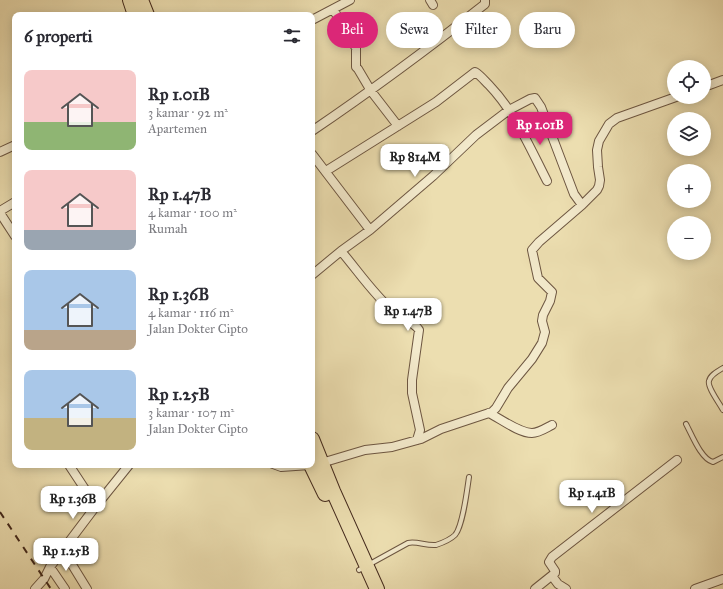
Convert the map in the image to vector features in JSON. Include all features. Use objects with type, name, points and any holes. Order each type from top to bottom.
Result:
[{"type":"highway","points":[[315,465],[364,568],[377,589]]},
{"type":"highway","points":[[364,568],[368,589]]},
{"type":"street","points":[[315,18],[335,5],[350,0]]},
{"type":"street","points":[[315,129],[371,91],[485,4],[485,0]]},
{"type":"street","points":[[335,5],[356,48],[356,67],[371,91],[398,126]]},
{"type":"street","points":[[326,171],[436,102],[475,72],[495,92],[509,111],[547,180]]},
{"type":"street","points":[[711,84],[723,80]]},
{"type":"street","points":[[315,273],[341,251],[370,230],[433,176],[476,135],[509,111],[533,97],[539,103],[574,194],[582,205]]},
{"type":"street","points":[[315,465],[365,450],[392,447],[424,438],[441,429],[486,414],[496,408],[508,388],[532,359],[544,339],[545,332],[542,321],[543,314],[552,294],[549,288],[538,278],[536,263],[532,254],[533,249],[582,205],[599,186],[600,180],[597,150],[599,140],[609,124],[617,118],[667,100]]},
{"type":"street","points":[[0,152],[12,146]]},
{"type":"street","points":[[315,158],[370,230]]},
{"type":"street","points":[[12,204],[0,212],[12,231]]},
{"type":"street","points":[[341,251],[381,299],[395,312],[419,330],[412,380],[412,393],[420,430],[417,440]]},
{"type":"street","points":[[486,414],[532,433],[541,431],[552,425]]},
{"type":"street","points":[[535,589],[552,576],[555,571],[549,562],[552,557],[676,460]]},
{"type":"street","points":[[71,468],[96,506]]},
{"type":"street","points":[[35,589],[44,579],[50,567],[96,506],[128,468]]},
{"type":"street","points":[[63,550],[87,589]]},
{"type":"street","points":[[50,567],[65,589]]},
{"type":"street","points":[[552,576],[558,584],[566,589]]},
{"type":"street","points":[[695,589],[712,586],[723,579]]},
{"type":"lane","points":[[723,368],[712,375],[709,380],[709,386],[723,410]]},
{"type":"lane","points":[[686,424],[704,457],[708,461],[713,462],[723,457]]},
{"type":"lane","points":[[281,468],[296,468]]},
{"type":"lane","points":[[364,568],[408,543],[411,542],[435,545],[442,543],[455,535],[460,523],[469,477]]},
{"type":"railway","points":[[0,512],[51,589]]}]
